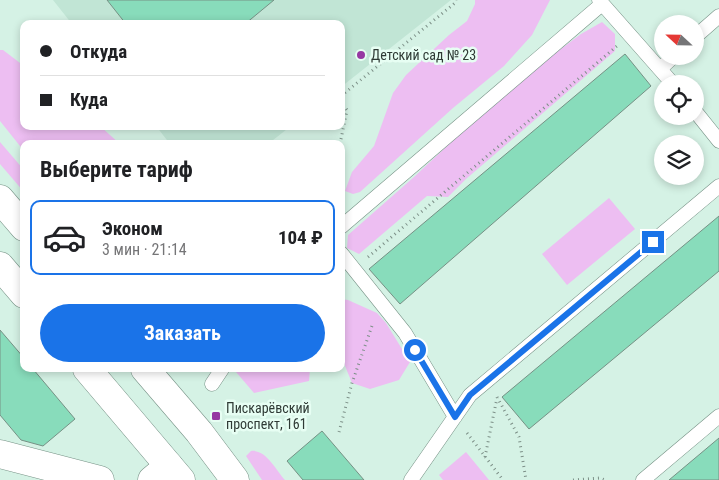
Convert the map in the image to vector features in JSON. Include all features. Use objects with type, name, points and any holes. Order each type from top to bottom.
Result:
[{"type":"main road","points":[[0,199],[20,222]]},
{"type":"main road","points":[[0,266],[20,289]]},
{"type":"main road","points":[[89,372],[167,475]]},
{"type":"main road","points":[[148,372],[199,432],[235,480]]},
{"type":"main road","points":[[0,454],[100,480]]},
{"type":"lane","points":[[345,224],[601,2],[665,75]]},
{"type":"lane","points":[[704,29],[719,16]]},
{"type":"lane","points":[[660,69],[664,65]]},
{"type":"lane","points":[[704,122],[719,141]]},
{"type":"lane","points":[[411,480],[470,395],[719,186]]},
{"type":"lane","points":[[345,258],[405,333],[455,417]]},
{"type":"lane","points":[[212,384],[220,372]]},
{"type":"lane","points":[[643,480],[719,416]]},
{"type":"path","points":[[345,93],[455,3],[456,0]]},
{"type":"path","points":[[354,269],[630,35]]},
{"type":"path","points":[[345,107],[347,110],[345,120]]},
{"type":"path","points":[[339,432],[352,383],[380,302]]},
{"type":"path","points":[[488,380],[519,437],[526,480]]},
{"type":"path","points":[[485,457],[497,397]]},
{"type":"path","points":[[455,417],[502,480]]},
{"type":"path","points":[[572,480],[600,478],[605,480]]},
{"type":"shaded area","name":"Детский сад № 23","points":[[53,0],[451,0],[345,84],[345,20],[69,20]]},
{"type":"shaded area","points":[[475,0],[550,0],[532,35],[504,66],[453,108],[360,192],[353,194],[345,191],[352,172],[374,146],[393,93],[406,75],[467,21]]},
{"type":"shaded area","points":[[602,22],[615,34],[615,51],[466,179],[448,197],[427,196],[359,254],[347,248],[348,235],[414,177],[510,87],[581,34]]},
{"type":"shaded area","points":[[0,50],[3,50],[20,63],[20,130],[104,130],[116,140],[20,140],[20,146],[0,121]]},
{"type":"shaded area","points":[[159,130],[286,130],[273,140],[167,140]]},
{"type":"shaded area","points":[[0,142],[20,165],[20,187],[0,164]]},
{"type":"shaded area","points":[[609,198],[635,229],[567,285],[542,254]]},
{"type":"shaded area","points":[[345,300],[377,313],[386,323],[410,362],[399,380],[370,389],[352,383],[345,366]]},
{"type":"shaded area","points":[[236,372],[310,372],[309,381],[254,393]]},
{"type":"shaded area","points":[[251,451],[261,453],[266,457],[285,480],[262,480],[246,456]]},
{"type":"shaded area","points":[[466,452],[489,480],[443,480],[439,475]]},
{"type":"building","points":[[107,0],[274,0],[250,20],[123,20]]},
{"type":"building","points":[[625,54],[651,86],[400,304],[369,269]]},
{"type":"building","points":[[719,216],[719,271],[529,429],[502,397]]},
{"type":"building","points":[[0,330],[20,353],[20,372],[36,372],[75,419],[43,446],[21,440],[0,415]]},
{"type":"building","points":[[322,431],[364,480],[303,480],[287,461]]},
{"type":"building","points":[[719,438],[719,480],[669,480]]},
{"type":"place","name":"Детский сад № 23","points":[[361,55]]},
{"type":"place","name":"Пискарёвский проспект, 161","points":[[216,416]]},
{"type":"route","points":[[415,350],[455,417],[470,395],[653,242]]}]
